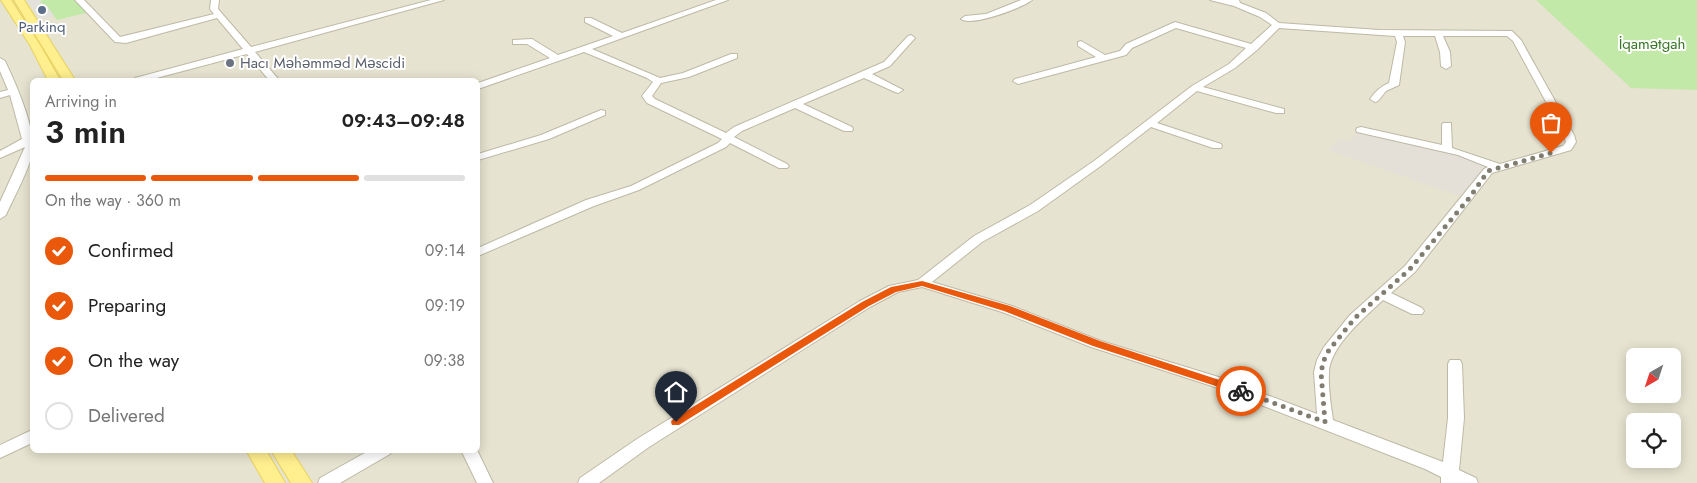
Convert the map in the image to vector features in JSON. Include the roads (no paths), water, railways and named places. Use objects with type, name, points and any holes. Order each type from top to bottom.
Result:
[{"type":"main road","points":[[6,0],[53,78]]},
{"type":"main road","points":[[18,0],[68,78]]},
{"type":"main road","points":[[258,453],[275,483]]},
{"type":"main road","points":[[284,453],[302,483]]},
{"type":"street","points":[[80,0],[118,40],[126,40],[219,15]]},
{"type":"street","points":[[215,0],[213,7],[272,78]]},
{"type":"street","points":[[146,78],[250,51],[403,6],[440,0]]},
{"type":"street","points":[[480,85],[724,0]]},
{"type":"street","points":[[965,19],[988,16],[1028,0]]},
{"type":"street","points":[[1214,0],[1236,2],[1277,24],[1352,32],[1398,34],[1509,33],[1517,40],[1569,135],[1571,142],[1567,148],[1488,171],[1470,197],[1410,269],[1355,318],[1329,350],[1324,360],[1321,372],[1325,422]]},
{"type":"street","points":[[588,20],[621,36]]},
{"type":"street","points":[[586,483],[636,448],[866,304],[894,289],[922,283],[978,239],[1034,208],[1098,163],[1195,88],[1232,66],[1254,48],[1277,24]]},
{"type":"street","points":[[1018,81],[1122,53],[1129,46],[1175,25],[1254,48]]},
{"type":"street","points":[[1438,33],[1446,52],[1446,66]]},
{"type":"street","points":[[1375,98],[1379,91],[1394,85],[1401,42],[1398,34]]},
{"type":"street","points":[[480,251],[590,202],[635,188],[663,176],[722,145],[727,137],[738,129],[890,62],[900,48],[911,38]]},
{"type":"street","points":[[516,42],[529,41],[558,59]]},
{"type":"street","points":[[1081,44],[1104,58]]},
{"type":"street","points":[[584,49],[615,63],[628,65],[658,81],[686,75],[734,56]]},
{"type":"street","points":[[0,61],[14,91],[29,140],[29,152],[0,215]]},
{"type":"street","points":[[864,74],[898,90]]},
{"type":"street","points":[[658,81],[647,96],[651,101],[783,166]]},
{"type":"street","points":[[1195,88],[1280,110]]},
{"type":"street","points":[[0,95],[14,91]]},
{"type":"street","points":[[794,104],[848,129]]},
{"type":"street","points":[[480,156],[545,137],[601,113]]},
{"type":"street","points":[[1148,124],[1217,146]]},
{"type":"street","points":[[1447,125],[1447,149]]},
{"type":"street","points":[[1361,130],[1447,149],[1475,157],[1497,167]]},
{"type":"street","points":[[0,155],[29,140]]},
{"type":"street","points":[[922,283],[1015,311],[1096,344],[1220,383],[1325,422],[1450,478],[1470,483]]},
{"type":"street","points":[[1382,294],[1418,311]]},
{"type":"street","points":[[1450,478],[1456,418],[1455,364]]},
{"type":"street","points":[[0,452],[30,437]]},
{"type":"street","points":[[326,483],[379,453]]},
{"type":"street","points":[[471,453],[484,483]]},
{"type":"place","name":"Parkinq","points":[[42,10]]},
{"type":"place","name":"Hacı Məhəmməd Məscidi","points":[[230,63]]},
{"type":"park label","name":"İqamətgah","points":[[1652,44]]}]
